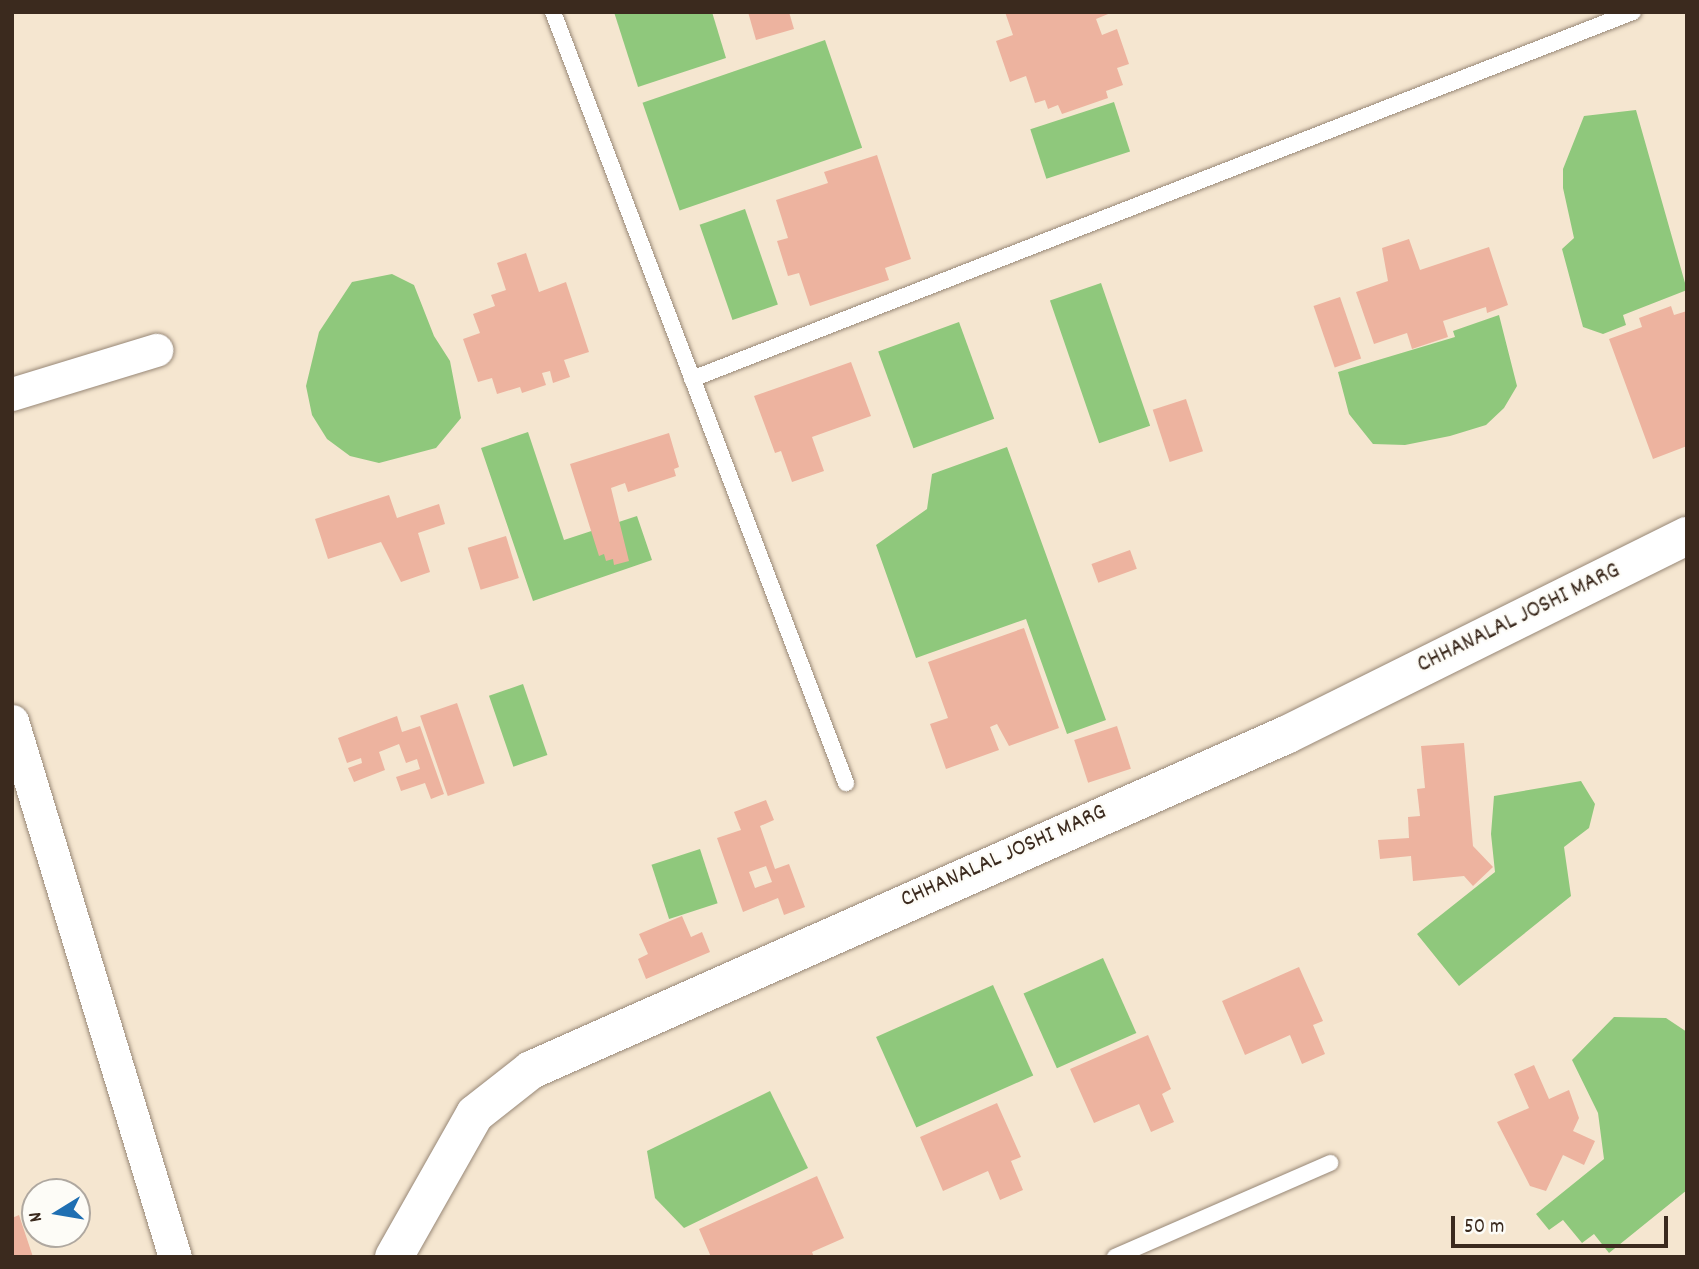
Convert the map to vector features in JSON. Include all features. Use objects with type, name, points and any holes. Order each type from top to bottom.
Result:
[{"type":"street","points":[[12,394],[156,350]]},
{"type":"street","name":"CHHANALAL JOSHI MARG","points":[[394,1257],[475,1114],[531,1070],[1286,736],[1687,536]]},
{"type":"street","points":[[12,721],[175,1257]]},
{"type":"lane","points":[[553,12],[846,783]]},
{"type":"lane","points":[[692,379],[1633,12]]},
{"type":"lane","points":[[1115,1257],[1330,1163]]},
{"type":"green space","points":[[614,12],[712,12],[726,58],[638,87]]},
{"type":"green space","points":[[825,40],[862,148],[680,211],[643,103]]},
{"type":"green space","points":[[1114,102],[1130,151],[1046,179],[1030,129]]},
{"type":"green space","points":[[1636,110],[1687,290],[1623,315],[1626,325],[1603,334],[1583,327],[1562,249],[1574,238],[1563,188],[1563,169],[1584,116]]},
{"type":"green space","points":[[745,209],[778,304],[732,320],[700,225]]},
{"type":"green space","points":[[392,274],[414,285],[434,336],[450,361],[461,418],[436,448],[379,463],[350,456],[327,439],[312,415],[306,386],[319,332],[352,282]]},
{"type":"green space","points":[[1101,283],[1150,426],[1099,443],[1050,301]]},
{"type":"green space","points":[[1499,315],[1517,386],[1504,408],[1486,425],[1450,436],[1405,445],[1373,444],[1349,414],[1338,372],[1455,337],[1453,331]]},
{"type":"green space","points":[[959,322],[994,419],[913,448],[878,351]]},
{"type":"green space","points":[[528,432],[564,540],[637,516],[652,560],[533,601],[481,448]]},
{"type":"green space","points":[[1007,447],[1106,720],[1067,734],[1026,619],[916,658],[876,545],[927,509],[932,474]]},
{"type":"green space","points":[[523,684],[547,755],[513,767],[489,696]]},
{"type":"green space","points":[[1581,781],[1595,804],[1589,828],[1564,847],[1571,896],[1459,986],[1417,934],[1495,872],[1491,834],[1494,796]]},
{"type":"green space","points":[[700,849],[718,903],[669,919],[651,865]]},
{"type":"green space","points":[[1103,958],[1136,1033],[1057,1068],[1024,993]]},
{"type":"green space","points":[[993,985],[1033,1075],[916,1128],[876,1037]]},
{"type":"green space","points":[[1614,1017],[1666,1018],[1687,1032],[1687,1190],[1609,1253],[1594,1234],[1582,1243],[1563,1220],[1549,1230],[1536,1214],[1604,1159],[1598,1113],[1572,1060]]},
{"type":"green space","points":[[770,1091],[808,1168],[684,1228],[655,1198],[647,1151]]},
{"type":"building","points":[[748,12],[789,12],[794,29],[756,40]]},
{"type":"building","points":[[1005,12],[1113,12],[1096,19],[1102,35],[1117,29],[1129,64],[1117,68],[1123,85],[1106,91],[1108,98],[1062,114],[1058,105],[1048,109],[1045,100],[1035,103],[1026,76],[1010,82],[996,41],[1013,35]]},
{"type":"building","points":[[877,155],[911,259],[885,268],[889,280],[810,306],[799,273],[788,276],[777,241],[788,238],[776,200],[828,183],[824,172]]},
{"type":"building","points":[[1409,239],[1420,270],[1489,247],[1508,305],[1487,313],[1486,307],[1443,321],[1448,337],[1412,349],[1407,333],[1374,344],[1356,292],[1388,281],[1382,248]]},
{"type":"building","points":[[526,253],[539,292],[566,282],[589,352],[564,360],[570,377],[553,383],[550,371],[542,373],[546,385],[522,393],[520,387],[497,394],[492,378],[478,382],[463,339],[480,333],[473,314],[495,306],[491,295],[506,290],[497,263]]},
{"type":"building","points":[[1340,297],[1361,358],[1335,368],[1314,306]]},
{"type":"building","points":[[1671,306],[1674,315],[1687,311],[1687,446],[1653,459],[1609,339],[1642,327],[1639,318]]},
{"type":"building","points":[[851,362],[871,416],[812,437],[824,471],[792,482],[781,451],[775,453],[754,396]]},
{"type":"building","points":[[1186,399],[1203,451],[1170,462],[1153,410]]},
{"type":"building","points":[[669,433],[679,467],[674,469],[676,476],[628,492],[625,483],[611,488],[629,561],[614,565],[613,559],[606,561],[604,554],[599,556],[570,464]]},
{"type":"building","points":[[389,495],[397,518],[439,504],[445,524],[418,533],[430,572],[401,582],[381,542],[328,559],[315,519]]},
{"type":"building","points":[[506,536],[519,578],[481,590],[468,548]]},
{"type":"building","points":[[1130,550],[1137,569],[1098,583],[1091,564]]},
{"type":"building","points":[[1024,628],[1059,728],[1009,746],[997,724],[990,727],[999,750],[946,769],[930,724],[948,718],[928,662]]},
{"type":"building","points":[[457,703],[485,783],[448,796],[420,716]]},
{"type":"building","points":[[397,716],[402,732],[420,726],[444,794],[431,799],[425,783],[401,791],[396,777],[420,769],[417,759],[406,763],[399,744],[379,752],[385,770],[354,782],[348,768],[362,763],[361,758],[347,763],[338,738]]},
{"type":"building","points":[[1117,726],[1131,769],[1088,783],[1074,740]]},
{"type":"building","points":[[1464,743],[1473,846],[1493,867],[1473,886],[1464,876],[1413,881],[1411,856],[1380,859],[1378,840],[1409,838],[1408,817],[1420,816],[1417,789],[1425,788],[1421,746]]},
{"type":"building","points":[[766,800],[774,820],[760,826],[775,869],[789,864],[805,907],[784,915],[778,898],[743,912],[717,838],[741,830],[734,812]],"holes":[[[766,866],[772,882],[755,888],[749,872]]]},
{"type":"building","points":[[682,916],[691,937],[702,932],[710,952],[646,979],[638,959],[648,954],[639,934]]},
{"type":"building","points":[[1299,967],[1323,1021],[1313,1025],[1325,1054],[1302,1064],[1290,1035],[1245,1055],[1222,1001]]},
{"type":"building","points":[[1148,1035],[1171,1089],[1162,1094],[1174,1122],[1151,1132],[1139,1104],[1094,1123],[1070,1069]]},
{"type":"building","points":[[1534,1065],[1549,1099],[1569,1090],[1579,1118],[1573,1131],[1595,1141],[1584,1165],[1563,1155],[1546,1191],[1530,1186],[1497,1122],[1529,1108],[1514,1074]]},
{"type":"building","points":[[997,1103],[1021,1157],[1011,1161],[1023,1190],[1000,1200],[988,1171],[943,1191],[920,1137]]},
{"type":"building","points":[[817,1176],[844,1238],[812,1252],[814,1257],[711,1257],[699,1229]]},
{"type":"building","points":[[19,1215],[21,1248],[30,1248],[33,1257],[12,1257],[12,1218]]}]
